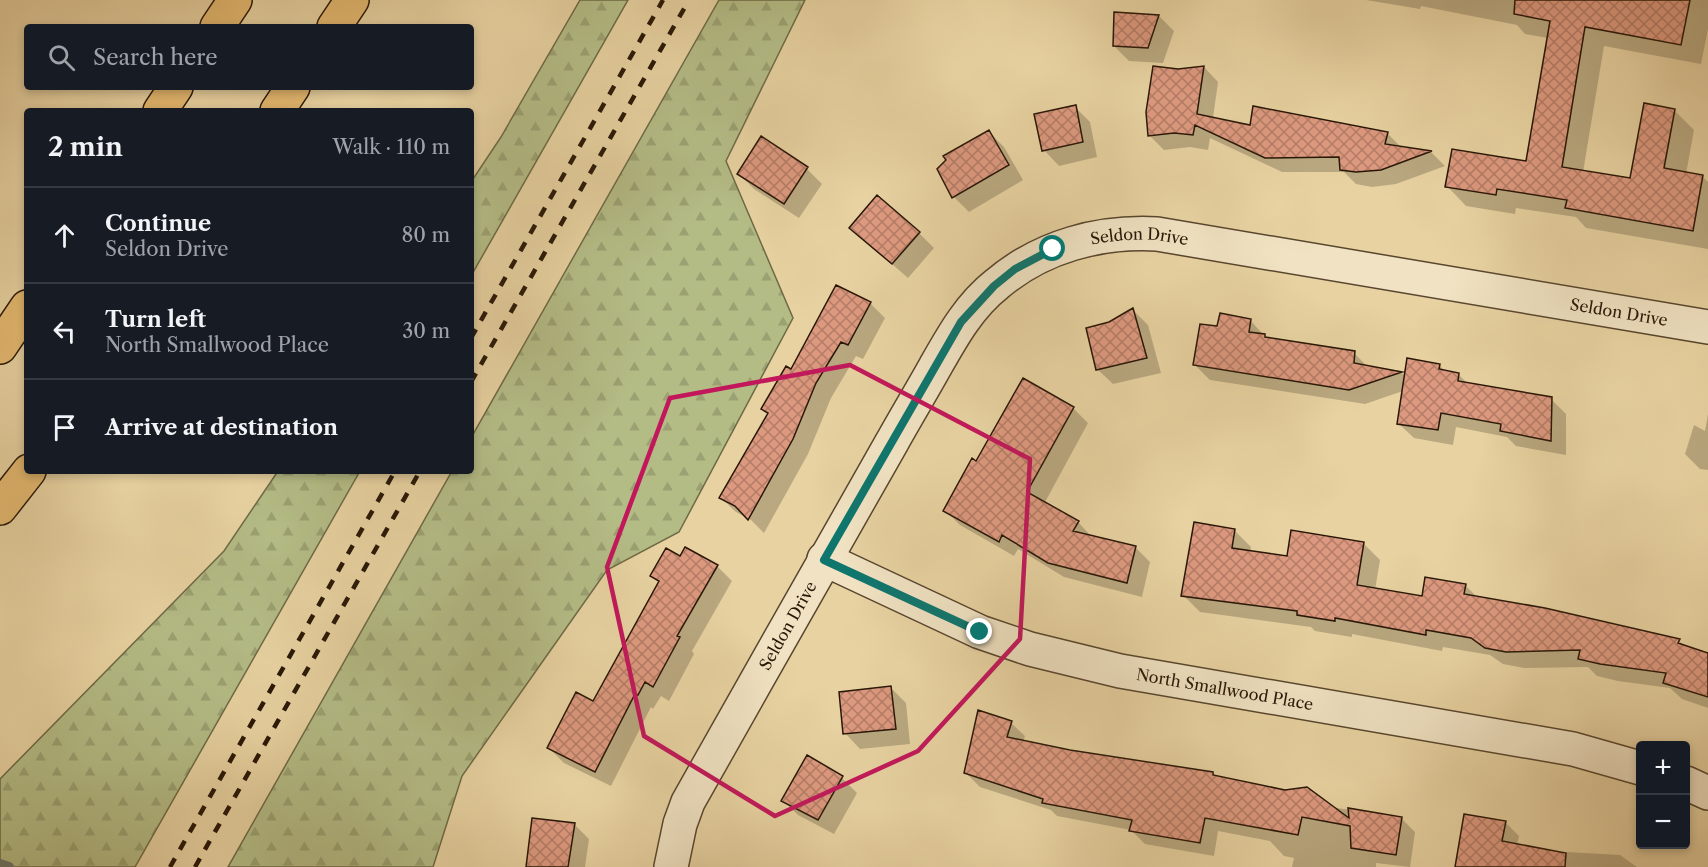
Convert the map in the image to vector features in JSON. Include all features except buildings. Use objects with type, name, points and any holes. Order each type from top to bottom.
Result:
[{"type":"highway","points":[[219,24],[235,0]]},
{"type":"highway","points":[[336,24],[352,0]]},
{"type":"highway","points":[[162,108],[174,90]]},
{"type":"highway","points":[[279,108],[291,90]]},
{"type":"highway","points":[[0,347],[24,311]]},
{"type":"highway","points":[[0,508],[27,474]]},
{"type":"street","name":"Seldon Drive","points":[[671,867],[680,824],[688,802],[961,322],[994,286],[1015,269],[1053,249],[1089,238],[1135,233],[1157,234],[1708,327]]},
{"type":"street","name":"North Smallwood Place","points":[[824,560],[980,632],[1030,649],[1120,671],[1573,749],[1636,767]]},
{"type":"street","points":[[1690,785],[1708,793]]},
{"type":"highlighted area","points":[[850,365],[1030,459],[1020,639],[918,751],[775,816],[644,736],[607,567],[670,398]]},
{"type":"green space","points":[[580,0],[628,0],[474,271],[474,178],[501,137]]},
{"type":"green space","points":[[719,0],[805,0],[726,161],[793,318],[679,532],[607,570],[462,776],[433,867],[228,867],[450,474],[474,474],[474,433]]},
{"type":"green space","points":[[276,474],[358,474],[135,867],[0,867],[0,779],[224,551]]},
{"type":"waterway","points":[[0,864],[9,867]]},
{"type":"railway","points":[[474,333],[663,0]]},
{"type":"railway","points":[[474,377],[689,0]]},
{"type":"railway","points":[[170,867],[393,474]]},
{"type":"railway","points":[[195,867],[418,474]]},
{"type":"route","points":[[980,632],[824,560],[961,322],[994,286],[1015,269],[1053,249]]}]
